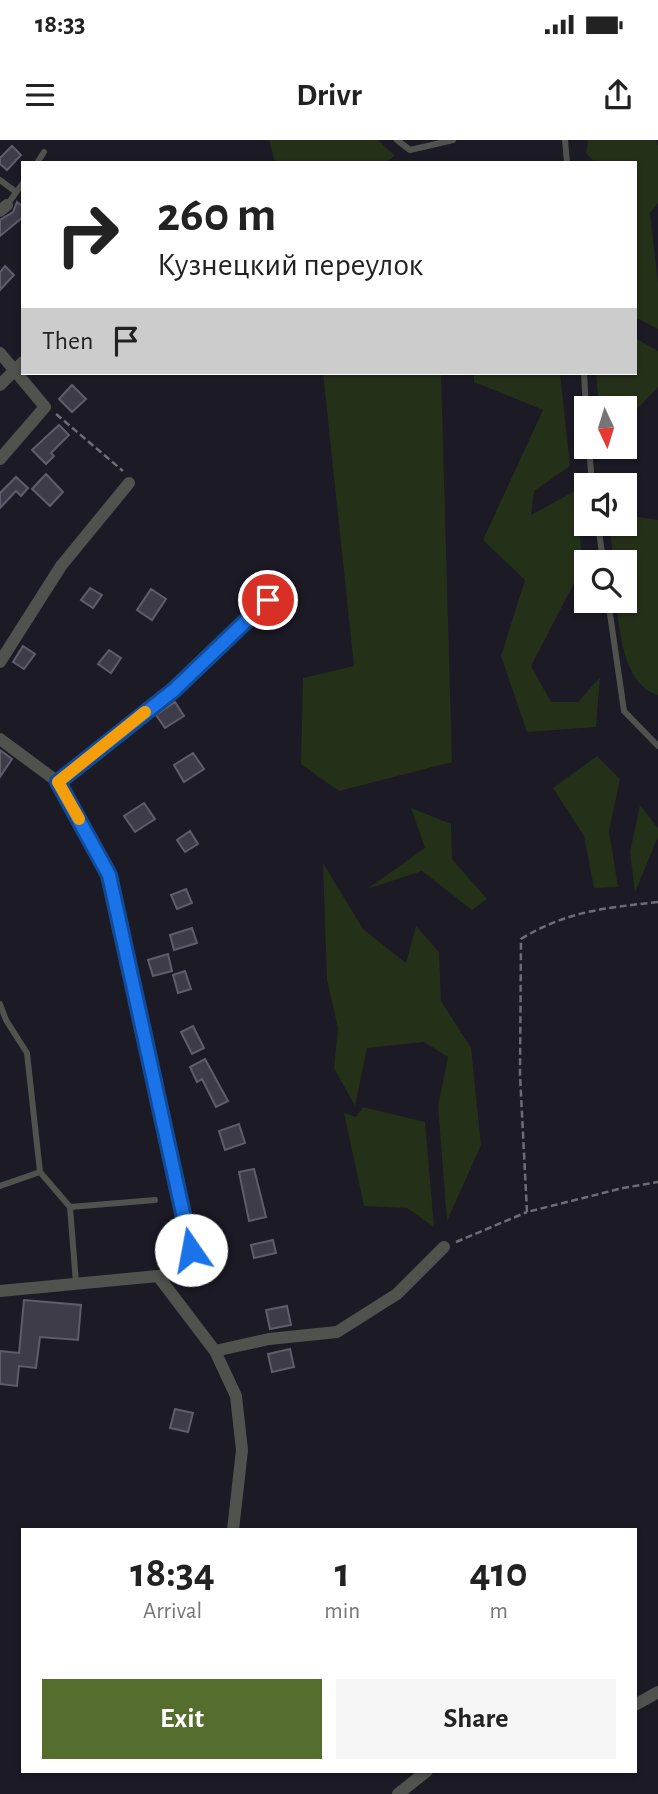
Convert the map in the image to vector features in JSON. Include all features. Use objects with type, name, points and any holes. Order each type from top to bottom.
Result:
[{"type":"street","points":[[0,353],[18,367],[0,384]]},
{"type":"street","points":[[0,459],[44,407],[23,375]]},
{"type":"street","points":[[0,663],[61,566],[129,483]]},
{"type":"street","points":[[58,782],[174,690],[268,600]]},
{"type":"street","points":[[0,739],[58,782],[109,875],[191,1250],[185,1269],[158,1276],[0,1291]]},
{"type":"street","points":[[215,1351],[269,1339],[337,1332],[397,1294],[444,1247]]},
{"type":"street","points":[[158,1276],[215,1351],[236,1396],[242,1450],[233,1528]]},
{"type":"street","points":[[637,1704],[658,1692]]},
{"type":"street","points":[[398,1794],[419,1774]]},
{"type":"lane","points":[[397,140],[410,150],[453,140]]},
{"type":"lane","points":[[565,140],[567,161]]},
{"type":"lane","points":[[38,161],[44,152]]},
{"type":"lane","points":[[0,180],[16,192]]},
{"type":"lane","points":[[4,208],[21,186]]},
{"type":"lane","points":[[584,375],[585,396]]},
{"type":"lane","points":[[610,613],[624,711],[658,746]]},
{"type":"lane","points":[[0,1004],[6,1020],[27,1053],[40,1172],[70,1207],[76,1285]]},
{"type":"lane","points":[[0,1186],[40,1172]]},
{"type":"lane","points":[[70,1207],[155,1200]]},
{"type":"path","points":[[44,407],[126,474],[129,483]]},
{"type":"path","points":[[527,1212],[520,1075],[521,939],[550,921],[601,909],[658,902]]},
{"type":"path","points":[[444,1247],[527,1212],[658,1182]]},
{"type":"green space","points":[[269,140],[378,140],[395,156],[386,161],[274,161]]},
{"type":"green space","points":[[588,140],[656,140],[658,203],[650,213],[658,283],[658,329],[637,318],[637,161],[594,161],[586,153]]},
{"type":"green space","points":[[637,339],[658,351],[658,387],[637,409],[637,396],[598,396],[596,375],[637,375]]},
{"type":"green space","points":[[323,375],[441,375],[452,762],[339,791],[301,764],[303,678],[354,666]]},
{"type":"green space","points":[[474,375],[560,375],[570,466],[534,491],[531,515],[574,492],[574,536],[580,536],[581,550],[574,550],[574,583],[531,666],[551,702],[578,702],[600,677],[596,727],[527,732],[501,656],[525,580],[483,540],[543,410],[474,382]]},
{"type":"green space","points":[[637,517],[658,520],[658,695],[647,690],[631,669],[619,626],[618,613],[637,613],[637,550],[612,550],[611,536],[637,536]]},
{"type":"green space","points":[[597,756],[620,779],[609,831],[618,887],[594,888],[584,836],[553,788]]},
{"type":"green space","points":[[640,805],[658,828],[658,837],[635,892],[630,852]]},
{"type":"green space","points":[[411,808],[451,824],[452,859],[487,899],[472,910],[422,871],[367,889],[425,848]]},
{"type":"green space","points":[[323,863],[363,929],[406,963],[416,926],[439,952],[441,1001],[471,1048],[481,1145],[447,1221],[438,1106],[448,1057],[424,1042],[367,1048],[355,1106],[334,1068],[338,1028],[327,980]]},
{"type":"green space","points":[[363,1107],[425,1122],[434,1227],[407,1208],[364,1206],[344,1113],[356,1117]]},
{"type":"building","points":[[12,146],[21,155],[7,170],[0,164],[0,158]]},
{"type":"building","points":[[17,202],[21,205],[21,219],[0,236],[0,220],[13,212]]},
{"type":"building","points":[[5,266],[14,275],[0,290],[0,272]]},
{"type":"building","points":[[72,385],[86,399],[72,412],[59,399]]},
{"type":"building","points":[[59,425],[69,435],[51,453],[54,456],[46,464],[32,450]]},
{"type":"building","points":[[46,474],[63,492],[50,506],[32,489]]},
{"type":"building","points":[[16,477],[28,488],[21,496],[16,491],[0,508],[0,493]]},
{"type":"building","points":[[90,588],[102,595],[93,608],[81,600]]},
{"type":"building","points":[[151,589],[166,599],[152,620],[137,610]]},
{"type":"building","points":[[23,646],[35,654],[24,669],[13,662]]},
{"type":"building","points":[[109,650],[121,658],[111,673],[98,664]]},
{"type":"building","points":[[175,702],[184,716],[165,728],[156,715]]},
{"type":"building","points":[[0,750],[12,759],[0,777]]},
{"type":"building","points":[[193,753],[204,769],[184,782],[174,765]]},
{"type":"building","points":[[144,803],[155,819],[135,832],[124,816]]},
{"type":"building","points":[[190,831],[198,844],[185,852],[177,840]]},
{"type":"building","points":[[186,889],[192,903],[177,909],[171,895]]},
{"type":"building","points":[[192,928],[197,943],[174,950],[170,935]]},
{"type":"building","points":[[168,954],[172,971],[153,976],[148,960]]},
{"type":"building","points":[[185,971],[191,989],[178,993],[173,975]]},
{"type":"building","points":[[193,1026],[204,1048],[192,1054],[181,1032]]},
{"type":"building","points":[[205,1059],[228,1101],[216,1107],[202,1079],[197,1082],[190,1067]]},
{"type":"building","points":[[239,1124],[245,1143],[225,1150],[219,1131]]},
{"type":"building","points":[[254,1169],[266,1217],[249,1221],[239,1172]]},
{"type":"building","points":[[273,1240],[276,1253],[254,1258],[251,1245]]},
{"type":"building","points":[[24,1300],[81,1305],[78,1340],[40,1337],[36,1368],[19,1366],[17,1386],[0,1384],[0,1351],[19,1353]]},
{"type":"building","points":[[287,1306],[291,1325],[270,1329],[266,1310]]},
{"type":"building","points":[[290,1349],[294,1367],[272,1372],[268,1354]]},
{"type":"building","points":[[175,1409],[193,1413],[188,1432],[170,1428]]},
{"type":"slow traffic","points":[[79,819],[58,782],[145,712]]},
{"type":"route","points":[[191,1250],[109,875],[58,782],[174,690],[268,600]]}]
